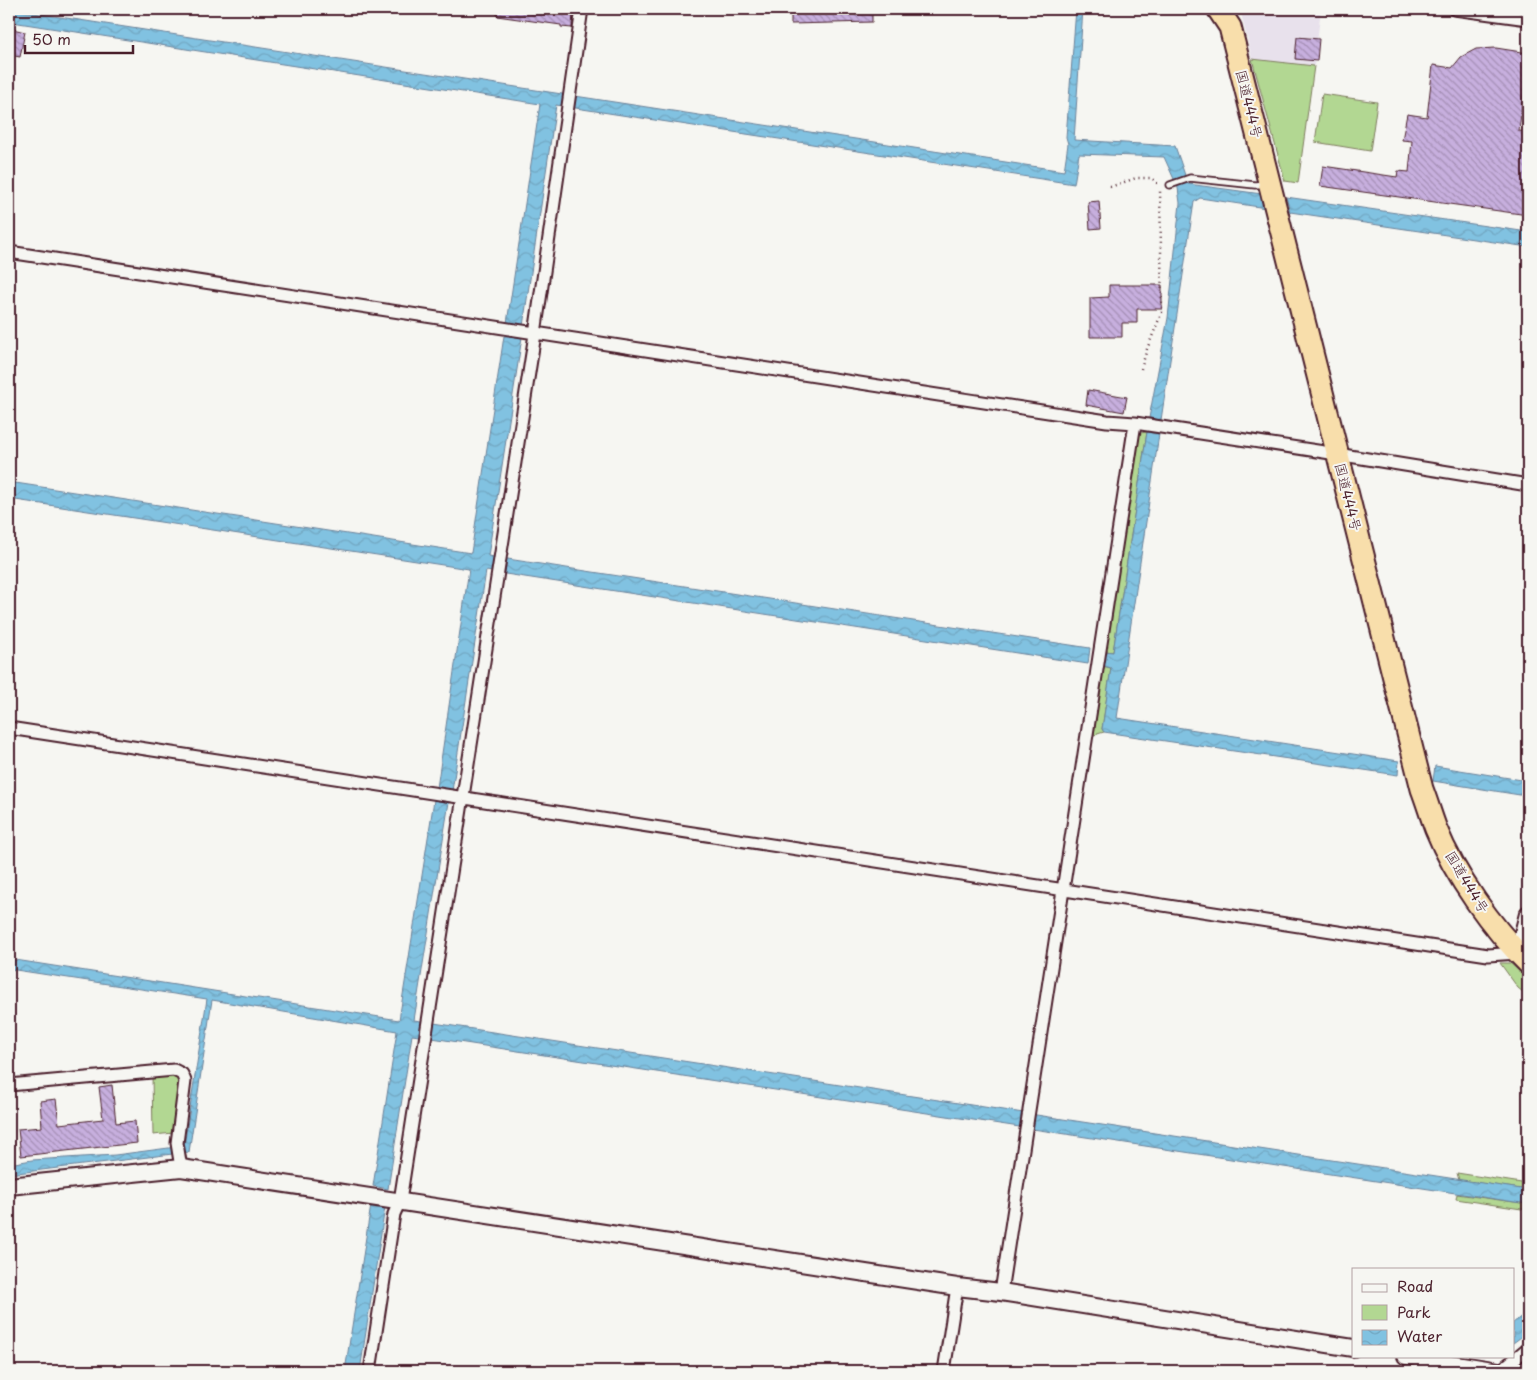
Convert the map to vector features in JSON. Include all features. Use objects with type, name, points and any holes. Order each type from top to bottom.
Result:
[{"type":"highway","name":"国道444号","points":[[1218,9],[1230,27],[1422,789],[1437,831],[1459,874],[1486,916],[1523,958]]},
{"type":"street","points":[[370,1371],[394,1214],[400,1201],[501,554],[582,9]]},
{"type":"street","points":[[1454,9],[1528,19]]},
{"type":"street","points":[[9,252],[535,334],[1108,421],[1135,423],[1528,485]]},
{"type":"street","points":[[1001,1292],[1135,423]]},
{"type":"street","points":[[9,728],[1488,955],[1523,958],[1528,914]]},
{"type":"street","points":[[9,1085],[174,1070],[182,1074],[185,1081],[177,1143],[180,1162]]},
{"type":"street","points":[[9,1186],[180,1162],[400,1201],[957,1287],[1001,1292],[1352,1348]]},
{"type":"street","points":[[944,1371],[957,1287]]},
{"type":"street","points":[[1418,1358],[1499,1371],[1528,1348]]},
{"type":"lane","points":[[1170,185],[1190,178],[1255,186],[1269,184]]},
{"type":"path","points":[[1110,187],[1136,178],[1152,178],[1160,186],[1162,312],[1146,349],[1141,368]]},
{"type":"shaded area","points":[[1240,9],[1321,9],[1314,66],[1252,59]]},
{"type":"green space","points":[[1252,59],[1314,66],[1298,183],[1285,181]]},
{"type":"green space","points":[[1322,94],[1377,102],[1370,151],[1315,142]]},
{"type":"green space","points":[[1147,432],[1113,652],[1105,651],[1140,433]]},
{"type":"green space","points":[[1103,666],[1111,668],[1102,729],[1104,732],[1094,735]]},
{"type":"green space","points":[[1500,963],[1510,963],[1528,979],[1528,996],[1518,988]]},
{"type":"green space","points":[[171,1072],[181,1080],[174,1133],[153,1135],[152,1075]]},
{"type":"green space","points":[[1457,1173],[1528,1184],[1528,1190],[1459,1180]]},
{"type":"green space","points":[[1457,1194],[1528,1204],[1528,1210],[1456,1199]]},
{"type":"water","points":[[1076,9],[1083,9],[1074,140],[1175,146],[1188,184],[1262,194],[1266,208],[1200,198],[1194,202],[1161,420],[1149,418],[1168,318],[1180,203],[1178,188],[1164,157],[1079,154],[1074,184],[556,105],[523,326],[507,323],[540,104],[12,22],[14,10],[1064,171],[1068,144],[1066,137]]},
{"type":"water","points":[[1286,197],[1528,232],[1528,247],[1290,212]]},
{"type":"water","points":[[504,336],[522,337],[488,556],[1090,648],[1088,664],[486,571],[452,791],[437,788],[469,569],[9,499],[9,482],[471,553]]},
{"type":"water","points":[[1147,432],[1159,434],[1117,718],[1399,761],[1398,775],[1104,732],[1102,729],[1111,668],[1103,666],[1105,651],[1113,652]]},
{"type":"water","points":[[1435,766],[1528,781],[1526,796],[1433,781]]},
{"type":"water","points":[[434,800],[449,802],[414,1020],[1528,1190],[1528,1204],[412,1035],[388,1189],[373,1186],[397,1031],[212,1000],[189,1152],[9,1174],[9,1164],[32,1160],[115,1155],[184,1146],[207,999],[9,969],[9,959],[399,1020]]},
{"type":"water","points":[[371,1205],[385,1207],[360,1371],[345,1371]]},
{"type":"water","points":[[1528,1311],[1528,1332],[1514,1342],[1514,1322]]},
{"type":"building","points":[[497,9],[557,9],[573,11],[572,28],[497,16]]},
{"type":"building","points":[[791,9],[872,9],[872,22],[791,24]]},
{"type":"building","points":[[9,28],[25,32],[20,57],[9,55]]},
{"type":"building","points":[[1297,37],[1319,39],[1317,61],[1295,59]]},
{"type":"building","points":[[1496,48],[1528,53],[1519,131],[1528,132],[1528,215],[1320,186],[1323,166],[1397,177],[1398,171],[1409,172],[1412,141],[1402,140],[1407,114],[1427,117],[1433,65],[1452,68],[1461,57],[1476,49]]},
{"type":"building","points":[[1099,201],[1101,228],[1090,229],[1088,202]]},
{"type":"building","points":[[1109,285],[1162,285],[1162,309],[1137,309],[1137,323],[1122,323],[1122,337],[1090,337],[1090,298],[1109,297]]},
{"type":"building","points":[[1088,390],[1127,397],[1124,412],[1086,405]]},
{"type":"building","points":[[112,1085],[116,1123],[135,1121],[137,1143],[21,1156],[18,1129],[42,1127],[40,1101],[56,1099],[59,1124],[103,1119],[99,1087]]}]
